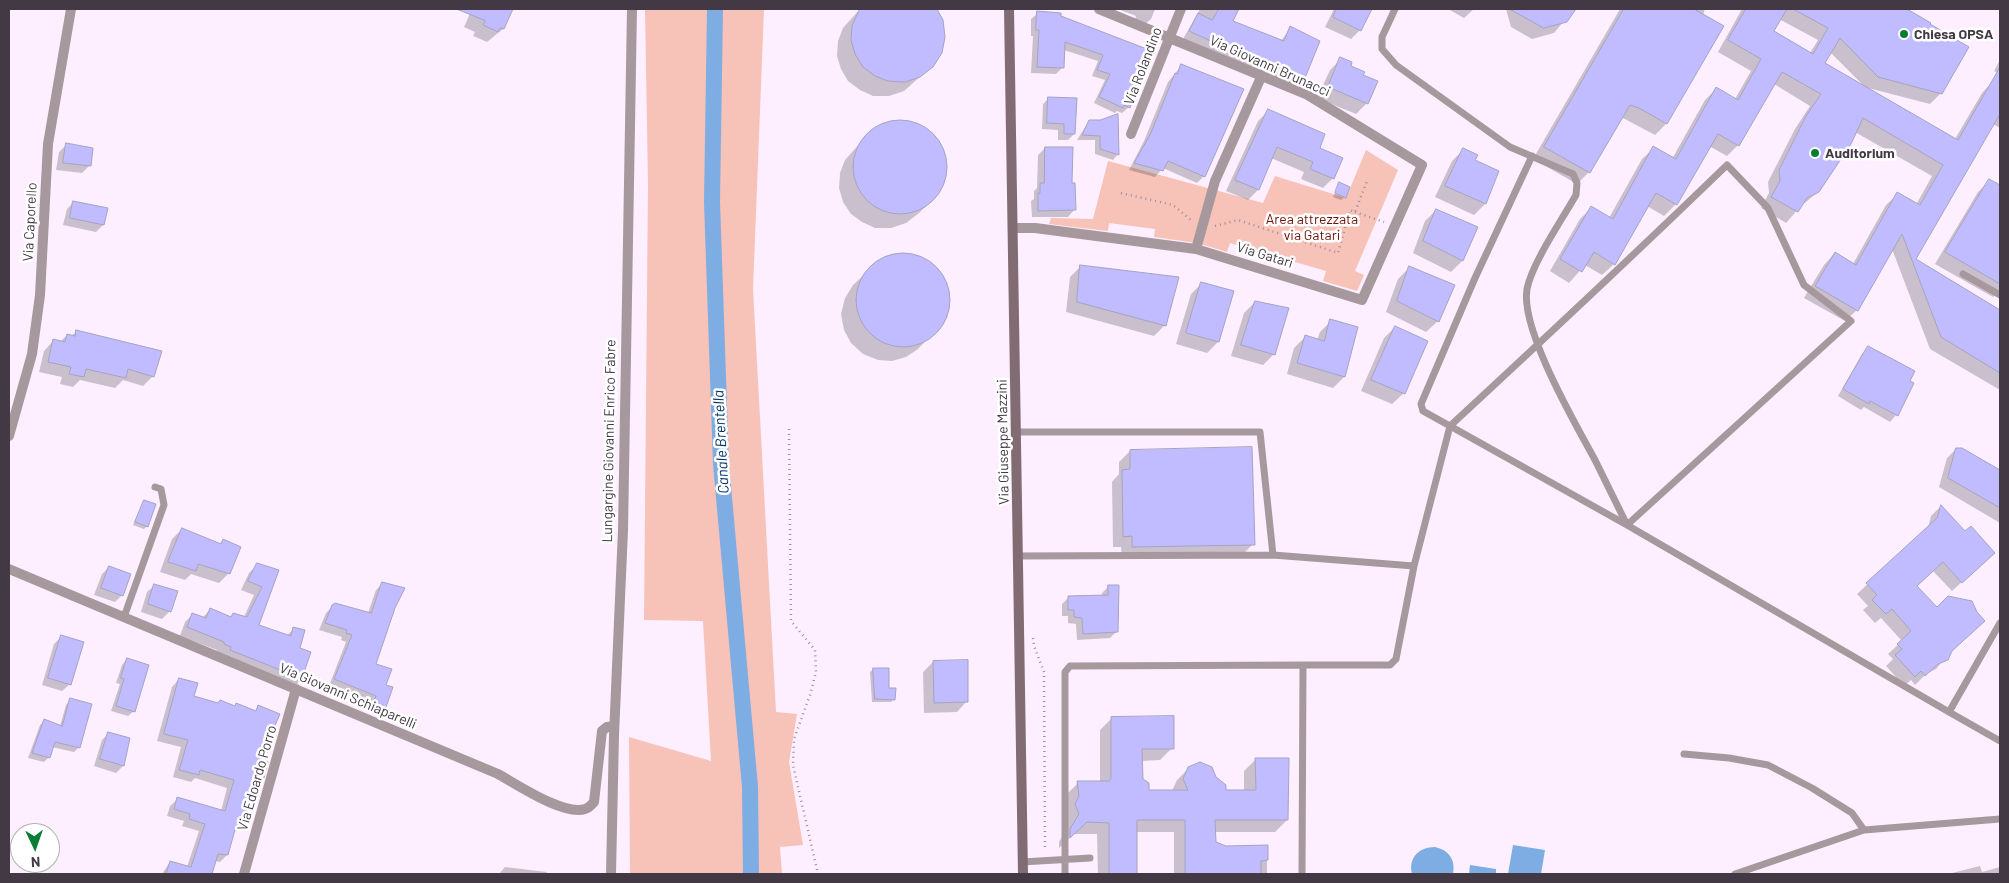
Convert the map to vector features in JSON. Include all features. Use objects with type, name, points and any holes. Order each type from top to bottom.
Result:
[{"type":"main road","name":"Via Giuseppe Mazzini","points":[[1009,9],[1022,874]]},
{"type":"street","name":"Via Caporello","points":[[9,436],[32,354],[40,295],[48,144],[71,9]]},
{"type":"street","name":"Lungargine Giovanni Enrico Fabre","points":[[611,874],[614,726],[622,530],[632,9]]},
{"type":"street","name":"Via Giovanni Brunacci","points":[[1099,9],[1169,36],[1306,94],[1422,165]]},
{"type":"street","name":"Via Rolandino","points":[[1131,134],[1180,9]]},
{"type":"street","points":[[1196,249],[1215,181],[1262,76]]},
{"type":"street","name":"Via Gatari","points":[[1013,228],[1035,228],[1196,249],[1362,300],[1422,165]]},
{"type":"street","name":"Via Giovanni Schiaparelli","points":[[9,569],[498,774],[562,808],[588,809],[594,802],[602,731],[607,727],[614,726]]},
{"type":"street","name":"Via Edoardo Porro","points":[[244,874],[296,689]]},
{"type":"lane","points":[[1395,9],[1382,37],[1382,50],[1396,65],[1510,147],[1573,174],[1577,183],[1576,195],[1541,255],[1527,289],[1529,317],[1554,382],[1627,525]]},
{"type":"lane","points":[[1532,156],[1475,278],[1421,404],[1423,411],[1627,525],[2000,741]]},
{"type":"lane","points":[[1065,874],[1065,672],[1070,666],[1390,665],[1396,659],[1414,566],[1450,426],[1539,344],[1726,165],[1768,208],[1804,285],[1851,321],[1627,525]]},
{"type":"lane","points":[[1963,274],[2000,295]]},
{"type":"lane","points":[[1016,432],[1260,432],[1273,555]]},
{"type":"lane","points":[[124,617],[164,505],[161,489],[154,487]]},
{"type":"lane","points":[[1018,556],[1273,555],[1414,566]]},
{"type":"lane","points":[[1949,712],[2000,624]]},
{"type":"lane","points":[[1302,874],[1303,666]]},
{"type":"lane","points":[[1684,754],[1729,758],[1768,765],[1812,788],[1852,813],[1864,830]]},
{"type":"lane","points":[[1735,874],[1864,830],[2000,820]]},
{"type":"lane","points":[[1022,862],[1090,858]]},
{"type":"path","points":[[1355,212],[1367,181]]},
{"type":"path","points":[[1121,193],[1173,206],[1201,233],[1238,220],[1338,253],[1350,210],[1395,226]]},
{"type":"path","points":[[789,429],[791,620],[815,650],[816,672],[794,740],[793,765],[818,874]]},
{"type":"path","points":[[1032,630],[1034,646],[1044,672],[1045,854]]},
{"type":"green space","points":[[645,9],[764,9],[753,289],[776,712],[797,714],[789,762],[803,845],[780,847],[782,874],[630,874],[629,737],[711,761],[703,621],[644,620],[648,184]]},
{"type":"green space","name":"Area attrezzata via Gatari","points":[[1366,150],[1398,170],[1355,271],[1364,275],[1357,291],[1323,281],[1326,271],[1230,243],[1227,252],[1197,243],[1154,237],[1155,229],[1109,223],[1108,231],[1049,224],[1051,218],[1093,219],[1108,161],[1263,203],[1275,176],[1346,198]]},
{"type":"water","points":[[1513,845],[1545,850],[1541,874],[1508,874]]},
{"type":"water","points":[[1440,848],[1450,856],[1454,869],[1453,874],[1412,874],[1413,858],[1416,854],[1424,849]]},
{"type":"water","points":[[1470,865],[1496,869],[1496,874],[1469,874]]},
{"type":"building","points":[[457,9],[513,9],[504,29],[500,28],[498,32],[483,25],[485,21]]},
{"type":"building","points":[[860,9],[937,9],[943,20],[945,37],[942,53],[933,67],[920,77],[905,82],[888,81],[875,76],[863,67],[855,54],[851,40],[852,26]]},
{"type":"building","points":[[1219,9],[1239,9],[1233,21],[1284,41],[1290,26],[1320,41],[1305,78],[1254,57],[1252,63],[1231,54],[1233,51],[1189,31],[1198,13],[1212,20]]},
{"type":"building","points":[[1337,9],[1372,9],[1361,31],[1333,17]]},
{"type":"building","points":[[1510,9],[1576,9],[1567,22],[1544,28]]},
{"type":"building","points":[[1624,9],[1694,9],[1724,26],[1667,124],[1630,105],[1590,173],[1544,147]]},
{"type":"building","points":[[1746,9],[1787,9],[1774,31],[1813,54],[1828,28],[1793,9],[1907,9],[1931,23],[1969,47],[1942,94],[1878,77],[1840,38],[1825,63],[1958,140],[2000,67],[2000,114],[1916,259],[2000,310],[2000,373],[1941,337],[1902,234],[1858,311],[1815,286],[1835,252],[1856,265],[1897,192],[1920,205],[1943,165],[1863,118],[1851,144],[1819,192],[1807,198],[1798,212],[1771,197],[1780,181],[1779,170],[1806,116],[1821,94],[1782,72],[1739,146],[1718,134],[1677,205],[1656,193],[1615,265],[1594,252],[1582,272],[1560,259],[1591,206],[1613,219],[1653,146],[1676,159],[1716,87],[1738,100],[1761,59],[1728,40]]},
{"type":"building","points":[[1037,11],[1061,13],[1061,16],[1152,51],[1130,108],[1124,105],[1123,108],[1099,97],[1110,74],[1097,70],[1103,55],[1065,42],[1064,68],[1037,67],[1039,30],[1036,30]]},
{"type":"building","points":[[1340,57],[1352,62],[1351,66],[1365,72],[1363,75],[1378,81],[1368,104],[1328,87]]},
{"type":"building","points":[[1181,64],[1244,89],[1205,177],[1168,161],[1163,171],[1134,163],[1151,133],[1175,73],[1177,74]]},
{"type":"building","points":[[1048,97],[1077,98],[1075,134],[1064,134],[1064,124],[1047,123]]},
{"type":"building","points":[[1268,109],[1325,134],[1320,148],[1343,158],[1334,179],[1310,169],[1313,162],[1277,147],[1259,190],[1235,180]]},
{"type":"building","points":[[1118,114],[1119,155],[1100,149],[1100,136],[1082,135],[1089,120],[1100,120]]},
{"type":"building","points":[[900,120],[918,124],[933,134],[943,149],[947,167],[943,185],[933,200],[918,210],[900,214],[882,210],[867,200],[857,185],[853,167],[857,149],[867,134],[882,124]]},
{"type":"building","points":[[66,143],[93,148],[91,166],[63,163]]},
{"type":"building","points":[[1045,147],[1073,147],[1072,183],[1075,183],[1076,210],[1038,211],[1040,183],[1044,183]]},
{"type":"building","points":[[1463,148],[1478,155],[1475,160],[1499,171],[1486,204],[1445,186]]},
{"type":"building","points":[[1989,179],[2000,185],[2000,284],[1945,252]]},
{"type":"building","points":[[1339,182],[1350,187],[1346,198],[1335,193]]},
{"type":"building","points":[[73,201],[108,208],[104,225],[70,218]]},
{"type":"building","points":[[1436,209],[1478,227],[1463,261],[1423,241]]},
{"type":"building","points":[[903,253],[921,257],[936,267],[946,282],[950,300],[946,318],[936,333],[921,343],[903,347],[885,343],[870,333],[860,318],[856,300],[860,282],[870,267],[885,257]]},
{"type":"building","points":[[1080,265],[1179,277],[1166,326],[1077,302]]},
{"type":"building","points":[[1409,266],[1455,285],[1439,322],[1397,301]]},
{"type":"building","points":[[1201,282],[1234,291],[1219,342],[1186,333]]},
{"type":"building","points":[[1255,301],[1289,308],[1275,355],[1241,345]]},
{"type":"building","points":[[1330,319],[1358,327],[1345,377],[1297,363],[1305,335],[1324,341]]},
{"type":"building","points":[[1395,326],[1428,341],[1405,394],[1371,380]]},
{"type":"building","points":[[76,330],[162,351],[154,377],[128,369],[126,378],[86,369],[84,377],[69,374],[71,367],[48,362],[53,339],[65,342],[67,334],[75,336]]},
{"type":"building","points":[[1868,346],[1915,371],[1910,381],[1914,383],[1898,416],[1870,401],[1869,404],[1843,389]]},
{"type":"building","points":[[1252,447],[1255,545],[1132,547],[1132,536],[1123,537],[1122,470],[1130,469],[1130,450]]},
{"type":"building","points":[[1956,448],[1962,448],[2000,470],[2000,508],[1948,478]]},
{"type":"building","points":[[144,500],[156,504],[148,527],[135,522]]},
{"type":"building","points":[[1941,505],[1965,531],[1971,526],[1995,553],[1962,583],[1943,562],[1917,586],[1937,607],[1948,596],[1972,601],[1977,612],[1985,621],[1952,651],[1948,660],[1938,664],[1925,676],[1921,671],[1915,677],[1895,655],[1902,649],[1897,644],[1911,631],[1892,609],[1886,614],[1872,600],[1877,595],[1866,583],[1937,518]]},
{"type":"building","points":[[182,528],[221,544],[223,539],[241,547],[230,574],[198,564],[196,571],[168,562]]},
{"type":"building","points":[[257,563],[279,570],[259,625],[291,636],[293,627],[305,630],[300,648],[311,652],[301,681],[282,674],[283,671],[230,650],[231,647],[224,644],[224,642],[187,627],[192,613],[206,618],[210,608],[231,617],[233,613],[247,617],[262,587],[248,581]]},
{"type":"building","points":[[109,566],[131,574],[123,596],[101,588]]},
{"type":"building","points":[[382,582],[405,588],[395,608],[376,664],[392,669],[386,685],[393,687],[385,710],[373,704],[376,696],[334,679],[352,635],[346,633],[347,630],[325,623],[332,605],[335,603],[371,613]]},
{"type":"building","points":[[154,584],[178,591],[171,612],[148,604]]},
{"type":"building","points":[[1108,585],[1119,585],[1118,632],[1083,634],[1082,618],[1074,617],[1074,610],[1068,610],[1068,596],[1108,595]]},
{"type":"building","points":[[61,635],[84,642],[71,685],[48,678]]},
{"type":"building","points":[[127,658],[149,665],[135,712],[116,706],[124,679],[121,678]]},
{"type":"building","points":[[968,660],[968,702],[934,703],[933,661]]},
{"type":"building","points":[[873,668],[889,668],[889,688],[896,688],[895,700],[875,699]]},
{"type":"building","points":[[179,678],[198,683],[194,696],[218,703],[220,700],[235,706],[236,703],[256,711],[258,705],[280,714],[266,746],[269,747],[264,760],[268,762],[264,778],[262,777],[257,790],[254,789],[243,827],[236,826],[228,855],[218,854],[212,874],[166,874],[170,861],[191,867],[205,824],[189,819],[190,814],[174,809],[177,797],[225,811],[234,780],[200,770],[199,775],[179,770],[188,740],[164,734]]},
{"type":"building","points":[[70,698],[92,704],[80,748],[55,742],[50,758],[32,753],[44,719],[62,726]]},
{"type":"building","points":[[1174,716],[1174,749],[1142,749],[1143,779],[1149,783],[1149,790],[1188,790],[1183,779],[1188,767],[1200,762],[1212,767],[1216,777],[1226,785],[1226,790],[1256,790],[1255,758],[1289,758],[1288,820],[1215,820],[1216,842],[1226,846],[1268,845],[1268,860],[1261,861],[1261,874],[1185,874],[1185,820],[1137,820],[1137,874],[1109,874],[1109,823],[1087,822],[1070,838],[1070,829],[1079,814],[1075,804],[1079,796],[1077,781],[1109,781],[1111,778],[1111,717]]},
{"type":"building","points":[[108,732],[130,738],[124,766],[100,759]]},
{"type":"waterway","name":"Canale Brentella","points":[[715,9],[712,202],[721,464],[750,787],[751,874]]},
{"type":"place","name":"Chiesa OPSA","points":[[1904,34]]},
{"type":"place","name":"Auditorium","points":[[1815,153]]}]
